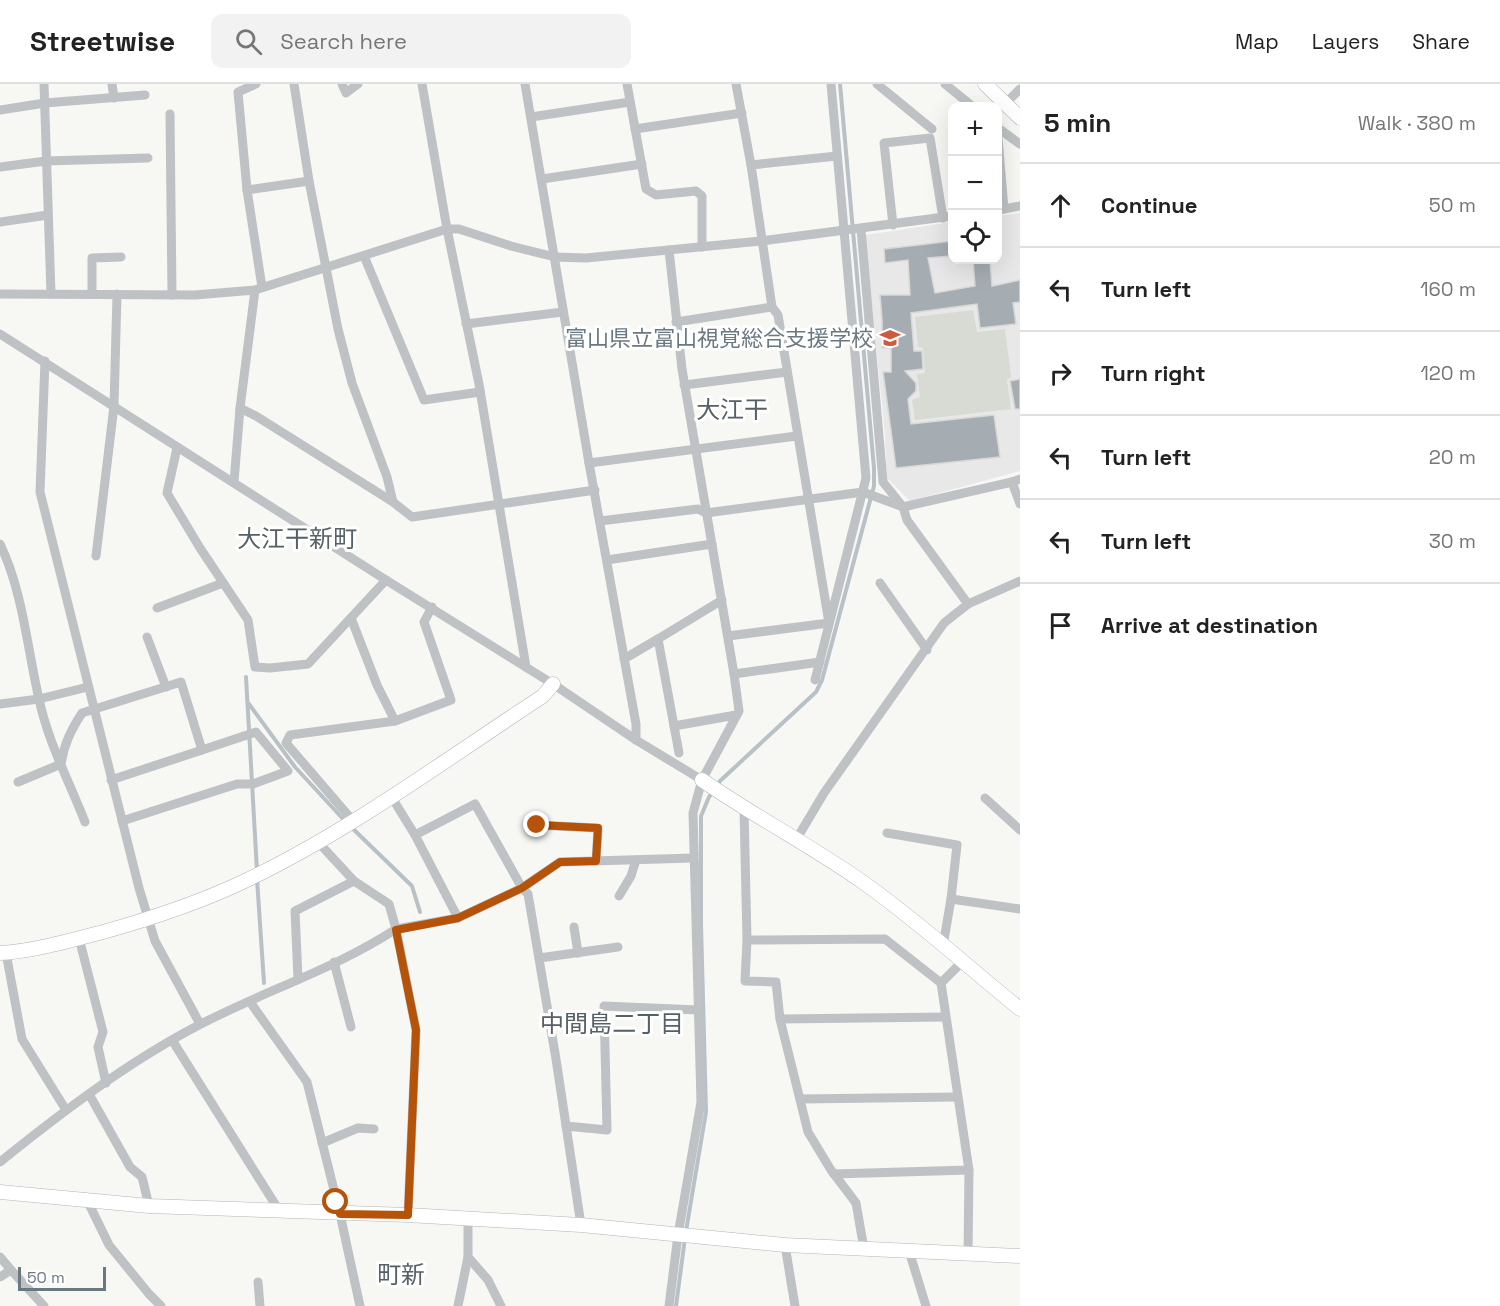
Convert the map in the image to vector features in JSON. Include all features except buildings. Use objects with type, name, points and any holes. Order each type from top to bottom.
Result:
[{"type":"street","points":[[44,84],[51,294]]},
{"type":"street","points":[[112,84],[114,98]]},
{"type":"street","points":[[234,482],[240,408],[258,289],[238,92],[256,84]]},
{"type":"street","points":[[294,84],[309,181],[338,329],[352,383],[387,477],[393,502]]},
{"type":"street","points":[[342,84],[346,93],[358,84]]},
{"type":"street","points":[[422,84],[447,229],[480,392],[526,667]]},
{"type":"street","points":[[525,84],[636,724],[636,740]]},
{"type":"street","points":[[627,84],[646,189],[656,195],[696,191],[702,196],[702,247]]},
{"type":"street","points":[[736,84],[751,165],[772,307],[778,315],[807,499],[830,623]]},
{"type":"street","points":[[815,680],[866,478],[831,84]]},
{"type":"street","points":[[877,84],[932,129]]},
{"type":"street","points":[[945,84],[967,102]]},
{"type":"street","points":[[985,84],[1020,118]]},
{"type":"street","points":[[1006,103],[1020,88]]},
{"type":"street","points":[[0,110],[45,103],[145,95]]},
{"type":"street","points":[[531,117],[630,102]]},
{"type":"street","points":[[635,129],[742,113]]},
{"type":"street","points":[[170,114],[172,295]]},
{"type":"street","points":[[1002,131],[1020,144]]},
{"type":"street","points":[[0,294],[195,296],[258,289],[447,229],[459,229],[555,257],[586,258],[761,241],[893,225],[948,217],[930,138],[884,143],[893,225]]},
{"type":"street","points":[[751,165],[837,156]]},
{"type":"street","points":[[0,167],[46,161],[148,158]]},
{"type":"street","points":[[542,179],[642,164]]},
{"type":"street","points":[[247,190],[309,181]]},
{"type":"street","points":[[1002,209],[1020,207]]},
{"type":"street","points":[[0,222],[48,215]]},
{"type":"street","points":[[861,229],[883,482],[903,507],[907,520],[968,604]]},
{"type":"street","points":[[669,250],[684,385],[739,711],[702,780],[693,813],[701,1102],[683,1235],[669,1306]]},
{"type":"street","points":[[364,256],[424,400],[480,392]]},
{"type":"street","points":[[92,294],[92,258],[121,257]]},
{"type":"street","points":[[96,556],[114,406],[117,294]]},
{"type":"street","points":[[676,322],[772,307]]},
{"type":"street","points":[[466,324],[563,312]]},
{"type":"street","points":[[0,333],[177,448],[553,684],[744,809],[862,881],[1020,1009]]},
{"type":"street","points":[[45,362],[40,492],[148,920],[155,941],[200,1024]]},
{"type":"street","points":[[684,385],[787,372]]},
{"type":"street","points":[[240,408],[393,502],[412,517],[595,490]]},
{"type":"street","points":[[589,463],[797,436]]},
{"type":"street","points":[[177,448],[167,493],[248,620],[255,667],[270,668],[308,664],[386,580]]},
{"type":"street","points":[[600,521],[698,509],[706,513],[863,492],[903,507],[1016,481],[1020,504]]},
{"type":"street","points":[[0,544],[4,564],[26,630],[39,699],[55,754],[85,822]]},
{"type":"street","points":[[607,560],[712,544]]},
{"type":"street","points":[[796,840],[824,793],[944,623],[968,604],[1020,581]]},
{"type":"street","points":[[157,608],[223,583]]},
{"type":"street","points":[[880,583],[927,650]]},
{"type":"street","points":[[624,659],[722,600]]},
{"type":"street","points":[[353,821],[286,743],[290,735],[395,721],[451,699],[424,622],[432,607]]},
{"type":"street","points":[[351,618],[377,685],[395,721]]},
{"type":"street","points":[[728,636],[830,623]]},
{"type":"street","points":[[147,637],[166,687]]},
{"type":"street","points":[[658,639],[679,753]]},
{"type":"street","points":[[734,674],[820,662]]},
{"type":"street","points":[[61,764],[63,748],[82,713],[181,682],[202,750]]},
{"type":"street","points":[[66,1110],[22,1039],[3,953],[80,938],[148,920],[195,903],[249,879],[353,821],[543,696],[553,684]]},
{"type":"street","points":[[0,704],[39,699],[88,687]]},
{"type":"street","points":[[674,726],[736,715]]},
{"type":"street","points":[[111,780],[256,732],[288,771],[253,784],[237,784],[122,821]]},
{"type":"street","points":[[18,782],[61,764]]},
{"type":"street","points":[[391,796],[415,835],[458,918]]},
{"type":"street","points":[[985,798],[1020,830]]},
{"type":"street","points":[[415,835],[475,804],[522,888],[528,894],[581,1225]]},
{"type":"street","points":[[744,809],[747,940],[745,981],[776,982],[780,1019],[808,1132],[834,1174],[856,1203],[864,1249]]},
{"type":"street","points":[[537,825],[598,828],[596,861]]},
{"type":"street","points":[[887,833],[957,844],[943,946]]},
{"type":"street","points":[[318,842],[354,881],[389,904],[396,930],[416,1030],[408,1215]]},
{"type":"street","points":[[0,1162],[66,1110],[172,1040],[200,1024],[367,948],[396,930],[458,918],[522,888],[560,862],[693,858]]},
{"type":"street","points":[[619,896],[631,876],[636,860]]},
{"type":"street","points":[[298,979],[295,911],[354,881]]},
{"type":"street","points":[[951,899],[1020,909]]},
{"type":"street","points":[[574,927],[578,953]]},
{"type":"street","points":[[80,938],[103,1032],[98,1047],[106,1083]]},
{"type":"street","points":[[747,940],[885,939],[941,983],[969,1170],[968,1254]]},
{"type":"street","points":[[539,958],[618,947]]},
{"type":"street","points":[[334,962],[351,1027]]},
{"type":"street","points":[[941,983],[962,962]]},
{"type":"street","points":[[250,1002],[307,1082],[360,1306]]},
{"type":"street","points":[[566,1126],[607,1130],[604,1006],[698,1010]]},
{"type":"street","points":[[780,1019],[945,1017]]},
{"type":"street","points":[[172,1040],[280,1212]]},
{"type":"street","points":[[89,1094],[130,1167],[142,1177],[149,1206]]},
{"type":"street","points":[[800,1099],[957,1097]]},
{"type":"street","points":[[322,1143],[358,1128],[374,1129]]},
{"type":"street","points":[[834,1174],[969,1170]]},
{"type":"street","points":[[0,1192],[149,1206],[408,1215],[581,1225],[785,1245],[1020,1256]]},
{"type":"street","points":[[88,1202],[109,1245],[161,1306]]},
{"type":"street","points":[[458,1306],[468,1257],[468,1219]]},
{"type":"street","points":[[785,1245],[795,1306]]},
{"type":"street","points":[[909,1251],[926,1306]]},
{"type":"street","points":[[0,1257],[44,1306]]},
{"type":"street","points":[[468,1257],[488,1280],[501,1306]]},
{"type":"street","points":[[0,1277],[11,1270]]},
{"type":"street","points":[[258,1282],[260,1306]]},
{"type":"shaded area","points":[[1020,213],[1020,471],[910,501],[887,478],[885,435],[865,235],[948,223],[948,264],[1002,264],[1002,215]]},
{"type":"shaded area","points":[[973,310],[977,332],[1005,329],[1011,377],[1007,380],[1011,409],[915,420],[912,400],[920,397],[917,374],[925,373],[923,348],[918,347],[915,317]]},
{"type":"waterway","points":[[686,1231],[706,1112],[701,924],[701,816],[709,797],[720,781],[816,692],[822,680],[874,486],[840,84]]},
{"type":"waterway","points":[[246,677],[257,871]]},
{"type":"waterway","points":[[249,704],[295,767],[345,821]]},
{"type":"waterway","points":[[350,826],[412,886],[420,912]]},
{"type":"waterway","points":[[257,879],[264,983]]},
{"type":"waterway","points":[[676,1306],[685,1238]]},
{"type":"place","name":"富山県立富山視覚総合支援学校","points":[[890,338]]},
{"type":"district","name":"大江干","points":[[732,409]]},
{"type":"district","name":"大江干新町","points":[[297,538]]},
{"type":"district","name":"中間島二丁目","points":[[612,1023]]},
{"type":"district","name":"町新","points":[[401,1274]]},
{"type":"route","points":[[336,1202],[340,1214],[408,1215],[416,1030],[396,930],[458,918],[522,888],[560,862],[596,861],[598,828],[537,825]]}]
